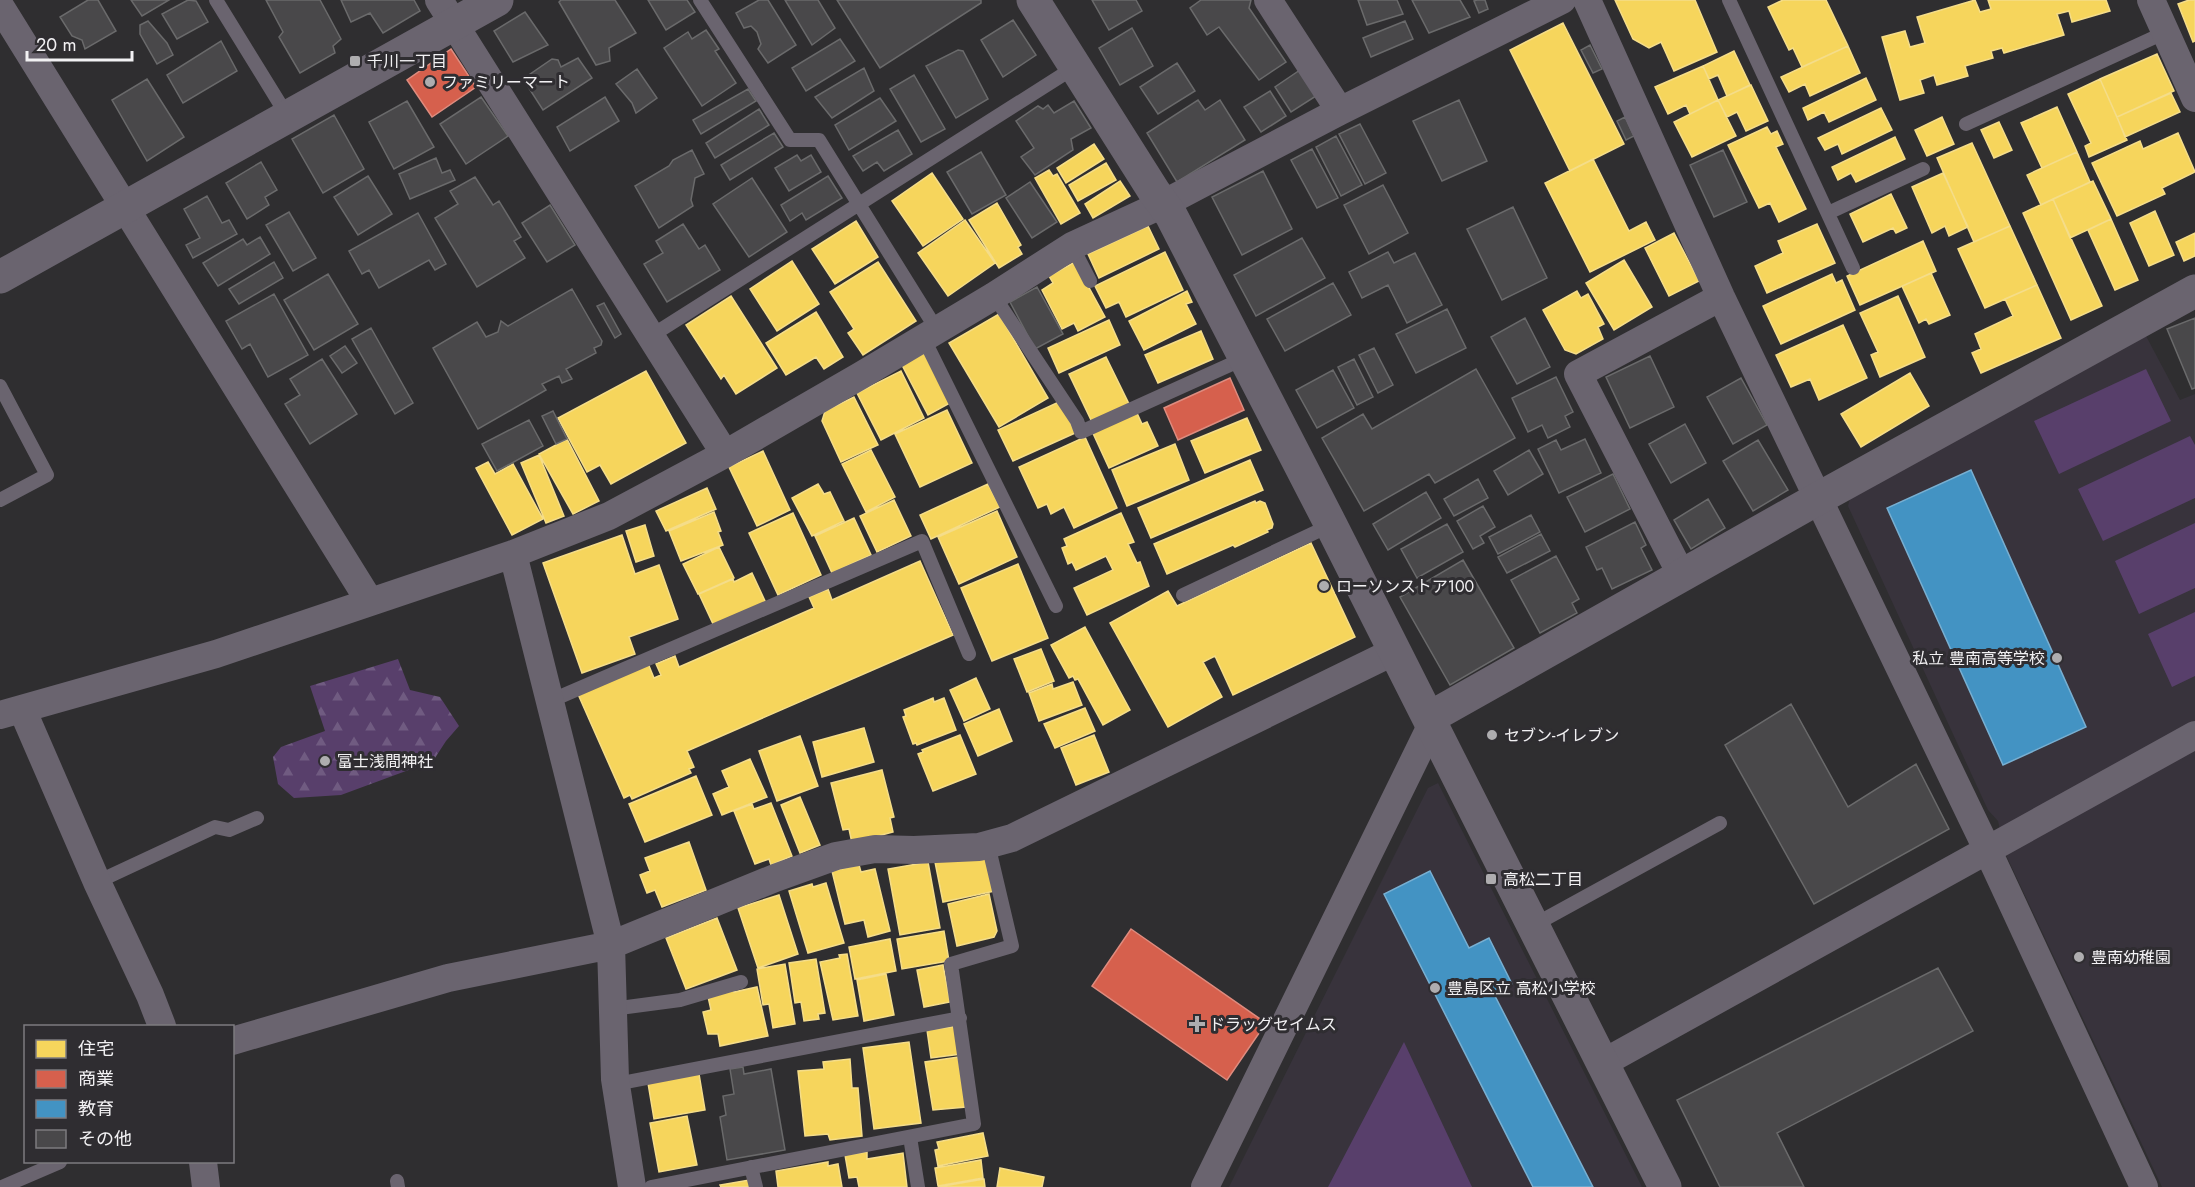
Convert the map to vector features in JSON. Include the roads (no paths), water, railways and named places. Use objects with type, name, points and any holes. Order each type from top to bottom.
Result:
[{"type":"street","points":[[0,277],[288,117],[447,12],[497,0]]},
{"type":"street","points":[[1033,0],[1171,215],[1331,525],[1665,1187]]},
{"type":"street","points":[[1268,0],[1340,111]]},
{"type":"street","points":[[162,1025],[97,882],[11,712],[216,654],[513,554],[609,516],[725,454],[994,296],[1072,246],[1163,204],[1340,111],[1562,0]]},
{"type":"street","points":[[1587,0],[1721,297],[1987,849],[2144,1187]]},
{"type":"street","points":[[2151,0],[2166,32],[2189,67],[2195,98]]},
{"type":"street","points":[[0,6],[370,602]]},
{"type":"street","points":[[447,12],[725,454]]},
{"type":"street","points":[[1205,1187],[1430,721],[1819,498],[2195,291]]},
{"type":"street","points":[[1682,576],[1578,374],[1721,297]]},
{"type":"street","points":[[513,554],[611,945],[616,1084],[633,1187]]},
{"type":"street","points":[[234,1040],[448,978],[611,945],[836,856],[875,849],[979,847],[1012,838],[1395,651]]},
{"type":"street","points":[[1603,1062],[2195,735]]},
{"type":"street","points":[[203,1163],[206,1187]]},
{"type":"lane","points":[[216,0],[288,117]]},
{"type":"lane","points":[[700,0],[790,140],[819,140],[858,203],[930,334],[1056,606]]},
{"type":"lane","points":[[1729,0],[1853,268]]},
{"type":"lane","points":[[1966,124],[2166,32]]},
{"type":"lane","points":[[651,336],[1075,67]]},
{"type":"lane","points":[[1828,213],[1923,169]]},
{"type":"lane","points":[[1072,246],[1090,281]]},
{"type":"lane","points":[[994,296],[1077,421],[1081,432],[1245,358]]},
{"type":"lane","points":[[0,386],[47,475],[0,500]]},
{"type":"lane","points":[[1183,595],[1331,525]]},
{"type":"lane","points":[[550,701],[922,541],[969,654]]},
{"type":"lane","points":[[97,882],[215,827],[229,830],[257,818]]},
{"type":"lane","points":[[1534,925],[1720,823]]},
{"type":"lane","points":[[651,1187],[974,1124],[951,964],[1012,946],[988,844]]},
{"type":"lane","points":[[612,1010],[680,1000],[741,982]]},
{"type":"lane","points":[[616,1084],[960,1018]]},
{"type":"lane","points":[[910,1137],[918,1187]]},
{"type":"lane","points":[[2,1187],[56,1163]]},
{"type":"lane","points":[[751,1167],[756,1187]]},
{"type":"place","name":"千川一丁目","points":[[355,61]]},
{"type":"place","name":"ファミリーマート","points":[[430,82]]},
{"type":"place","name":"ローソンストア100","points":[[1324,586]]},
{"type":"place","name":"私立 豊南高等学校","points":[[2057,658]]},
{"type":"place","name":"セブン-イレブン","points":[[1492,735]]},
{"type":"place","name":"富士浅間神社","points":[[325,761]]},
{"type":"place","name":"高松二丁目","points":[[1491,879]]},
{"type":"place","name":"豊南幼稚園","points":[[2079,957]]},
{"type":"place","name":"豊島区立 高松小学校","points":[[1435,988]]},
{"type":"place","name":"ドラッグセイムス","points":[[1197,1024]]}]
